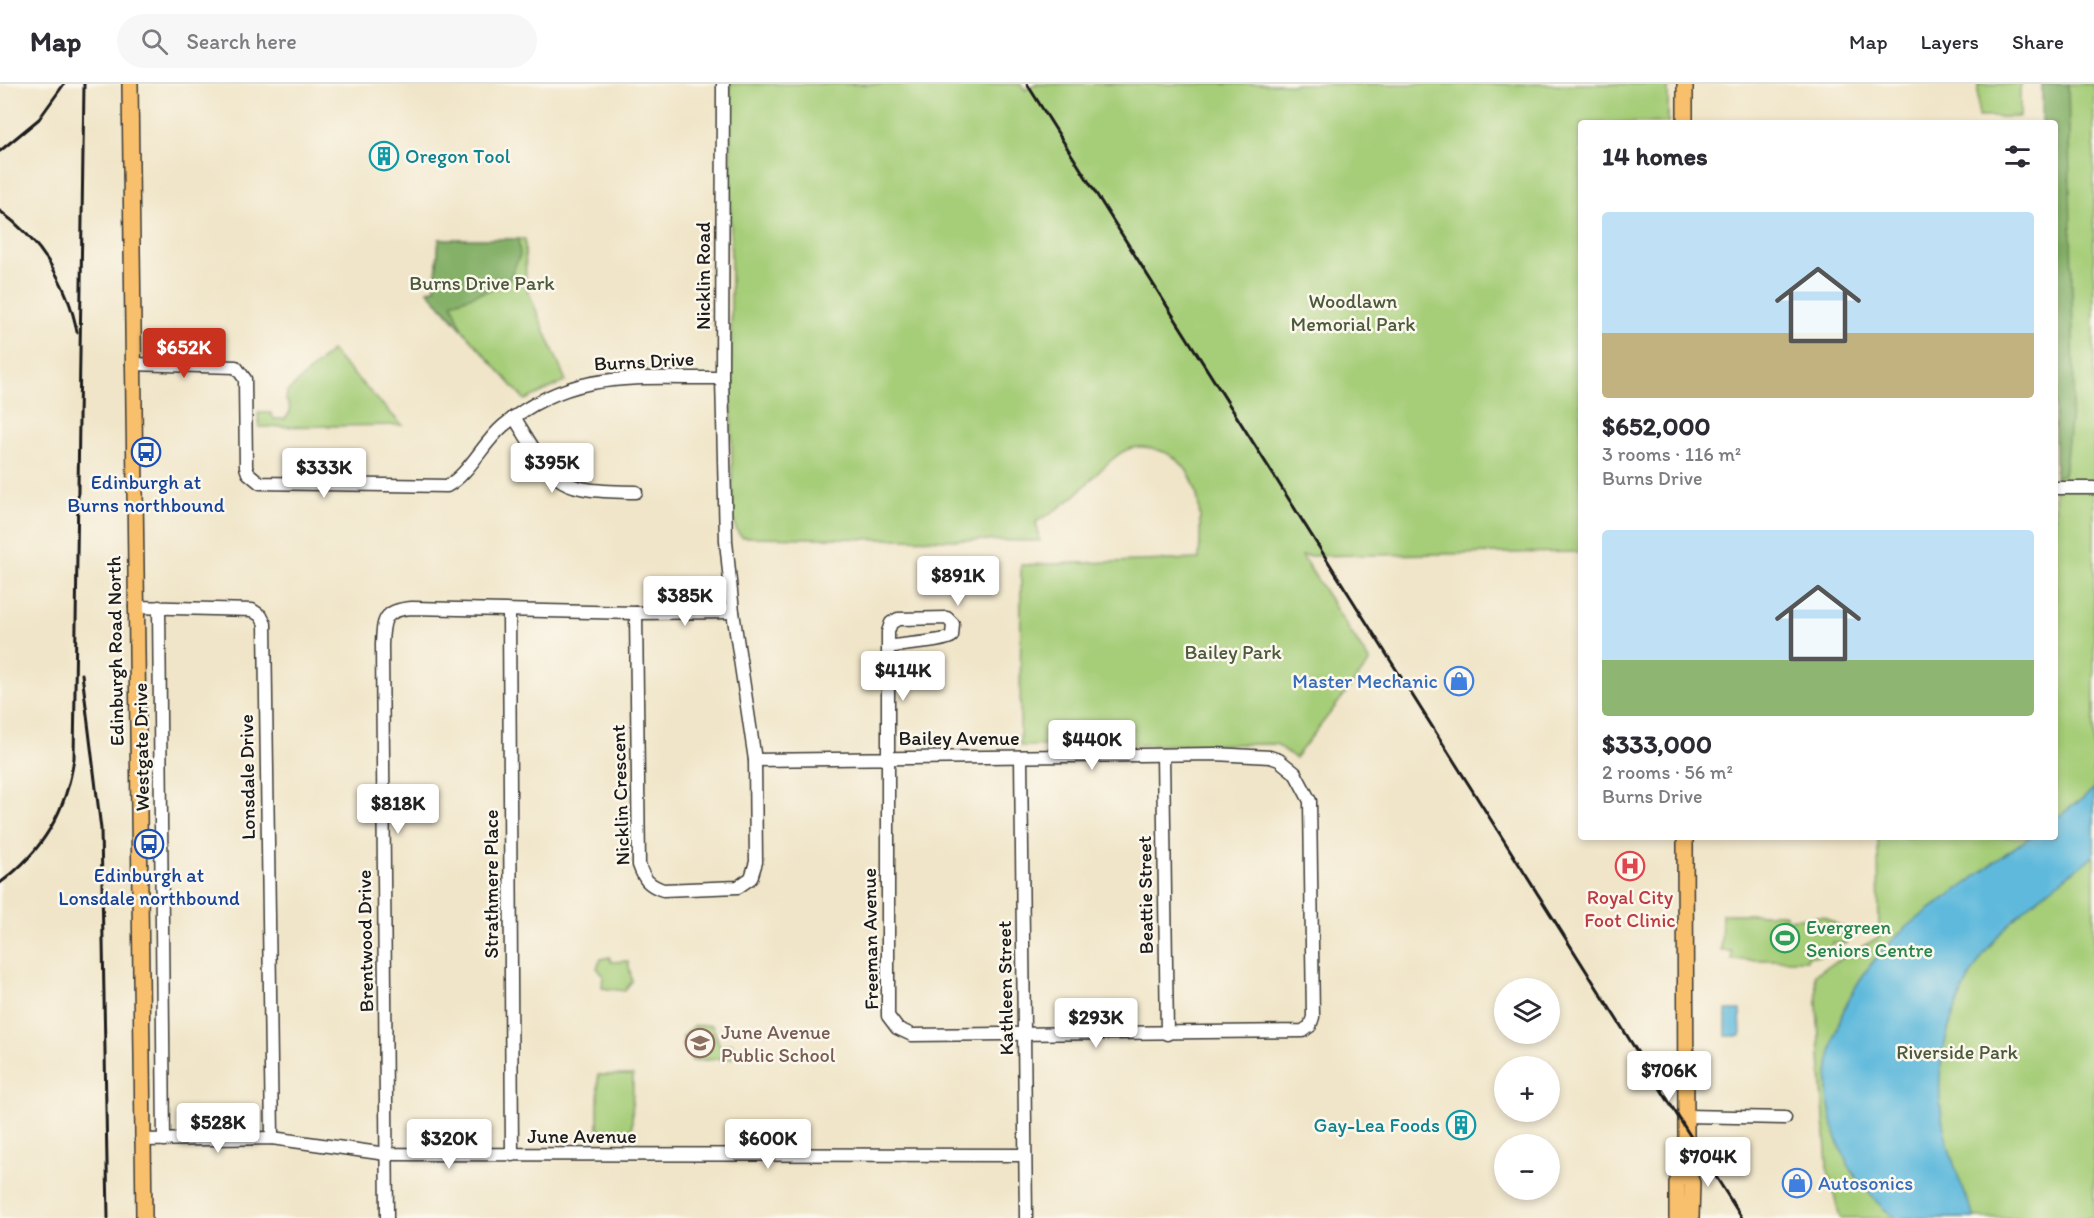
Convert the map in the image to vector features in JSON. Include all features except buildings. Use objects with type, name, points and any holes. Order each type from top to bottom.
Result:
[{"type":"main road","name":"Edinburgh Road North","points":[[130,84],[141,1140],[144,1218]]},
{"type":"main road","points":[[1685,84],[1685,120]]},
{"type":"main road","points":[[1685,840],[1685,1164],[1692,1183],[1691,1218]]},
{"type":"main road","points":[[1677,1218],[1677,1183],[1685,1164]]},
{"type":"street","name":"Nicklin Road","points":[[723,84],[722,378],[726,541],[733,612]]},
{"type":"street","name":"Burns Drive","points":[[132,364],[215,365],[239,369],[245,379],[246,467],[248,473],[260,483],[447,486],[458,479],[489,439],[514,417],[544,397],[593,381],[618,378],[722,378]]},
{"type":"street","points":[[514,417],[542,461],[557,479],[585,490],[636,492]]},
{"type":"street","points":[[2058,488],[2094,488]]},
{"type":"street","name":"Lonsdale Drive","points":[[135,607],[252,610],[261,616],[265,624],[272,1138]]},
{"type":"street","name":"Westgate Drive","points":[[159,607],[164,1140]]},
{"type":"street","name":"Brentwood Drive","points":[[387,1218],[383,624],[388,614],[397,609],[509,612],[733,612]]},
{"type":"street","name":"Strathmere Place","points":[[509,612],[512,1155]]},
{"type":"street","name":"Nicklin Crescent","points":[[636,613],[639,865],[644,879],[651,886],[663,890],[686,891],[738,887],[751,878],[756,862],[755,760],[733,612]]},
{"type":"street","name":"Freeman Avenue","points":[[888,647],[910,642],[946,641],[952,636],[953,624],[947,618],[898,619],[891,622],[888,632],[887,757],[888,1016],[897,1028],[912,1035],[1025,1035],[1303,1031],[1310,1026]]},
{"type":"street","name":"Bailey Avenue","points":[[755,760],[1163,755],[1270,757],[1279,760],[1301,782],[1310,801],[1313,1017],[1310,1026]]},
{"type":"street","name":"Beattie Street","points":[[1163,755],[1167,1034]]},
{"type":"street","name":"Kathleen Street","points":[[1021,757],[1026,1218]]},
{"type":"street","points":[[1686,1116],[1785,1118]]},
{"type":"street","name":"June Avenue","points":[[141,1140],[272,1138],[386,1155],[1024,1155]]},
{"type":"green space","points":[[730,84],[1021,84],[1025,90],[1035,84],[1668,84],[1668,120],[1578,120],[1578,552],[1302,556],[1370,662],[1295,758],[1276,744],[1020,746],[1021,565],[1199,559],[1199,513],[1193,482],[1186,469],[1175,458],[1161,451],[1137,447],[1115,457],[1071,499],[1036,522],[1040,541],[742,537],[734,521],[732,505]]},
{"type":"green space","points":[[1978,84],[2020,84],[2020,117],[1978,117]]},
{"type":"green space","points":[[2042,84],[2068,84],[2074,386],[2064,475],[2058,476],[2058,120],[2042,120]]},
{"type":"green space","name":"Riverside Park","points":[[2068,84],[2094,84],[2094,1218],[1840,1218],[1827,1167],[1815,974],[1879,937],[1878,840],[2058,840],[2058,476],[2063,475]]},
{"type":"green space","name":"Burns Drive Park","points":[[439,239],[525,239],[526,286],[566,381],[525,400],[427,290],[435,289]]},
{"type":"green space","points":[[439,239],[518,239],[520,255],[507,284],[452,303],[462,328],[427,290],[435,289]]},
{"type":"green space","points":[[331,351],[402,425],[259,427],[258,413],[271,413],[274,419],[285,419],[290,412],[286,401],[287,392]]},
{"type":"green space","name":"Evergreen Seniors Centre","points":[[1722,914],[1786,914],[1786,919],[1823,916],[1845,929],[1850,937],[1845,944],[1833,942],[1833,952],[1820,952],[1820,956],[1808,956],[1807,960],[1732,960],[1732,951],[1721,951]]},
{"type":"green space","points":[[610,957],[611,962],[628,961],[632,981],[625,991],[602,988],[603,975],[597,968],[601,959]]},
{"type":"green space","points":[[712,1025],[720,1046],[732,1044],[732,1058],[692,1061],[683,1045],[683,1036],[693,1026]]},
{"type":"green space","points":[[598,1075],[633,1075],[632,1131],[598,1131]]},
{"type":"water","points":[[2094,790],[2094,856],[2028,906],[1991,945],[1976,966],[1964,990],[1953,1014],[1946,1040],[1941,1066],[1942,1118],[1956,1169],[1975,1218],[1898,1218],[1885,1210],[1864,1187],[1849,1166],[1837,1138],[1830,1109],[1828,1081],[1831,1052],[1838,1025],[1865,973],[1884,949],[1903,931],[1934,906],[2027,840],[2058,840],[2058,817]]},
{"type":"water","points":[[1726,1010],[1740,1010],[1741,1036],[1726,1036]]},
{"type":"railway","points":[[0,151],[39,119],[64,84]]},
{"type":"railway","points":[[0,883],[28,858],[50,828],[65,795],[74,758],[84,84]]},
{"type":"railway","points":[[1027,84],[1742,1218]]},
{"type":"railway","points":[[0,211],[28,235],[50,264],[67,296],[77,332]]},
{"type":"railway","points":[[82,674],[101,829],[108,1218]]},
{"type":"place","name":"Oregon Tool","points":[[384,156]]},
{"type":"place","name":"Edinburgh at Burns northbound","points":[[146,452]]},
{"type":"place","name":"Master Mechanic","points":[[1459,681]]},
{"type":"place","name":"Edinburgh at Lonsdale northbound","points":[[149,844]]},
{"type":"place","name":"Royal City Foot Clinic","points":[[1630,866]]},
{"type":"place","name":"Evergreen Seniors Centre","points":[[1785,938]]},
{"type":"place","name":"June Avenue Public School","points":[[700,1043]]},
{"type":"place","name":"Gay-Lea Foods","points":[[1461,1125]]},
{"type":"place","name":"Autosonics","points":[[1797,1183]]},
{"type":"park label","name":"Woodlawn Memorial Park","points":[[1353,312]]},
{"type":"park label","name":"Bailey Park","points":[[1233,652]]}]
